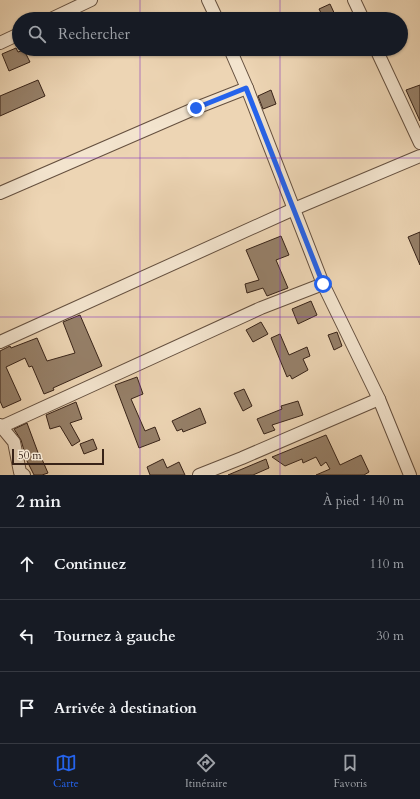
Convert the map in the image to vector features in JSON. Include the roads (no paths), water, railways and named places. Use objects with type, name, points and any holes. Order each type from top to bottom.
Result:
[{"type":"street","points":[[66,12],[91,0]]},
{"type":"street","points":[[208,0],[214,12]]},
{"type":"street","points":[[354,0],[359,12]]},
{"type":"street","points":[[0,43],[12,37]]},
{"type":"street","points":[[233,56],[323,284],[379,399],[410,475]]},
{"type":"street","points":[[379,56],[420,143]]},
{"type":"street","points":[[0,193],[196,108],[246,88]]},
{"type":"street","points":[[0,342],[294,209],[420,156]]},
{"type":"street","points":[[24,475],[20,472],[14,442],[0,426],[261,308],[323,284]]},
{"type":"street","points":[[199,475],[379,399]]}]
